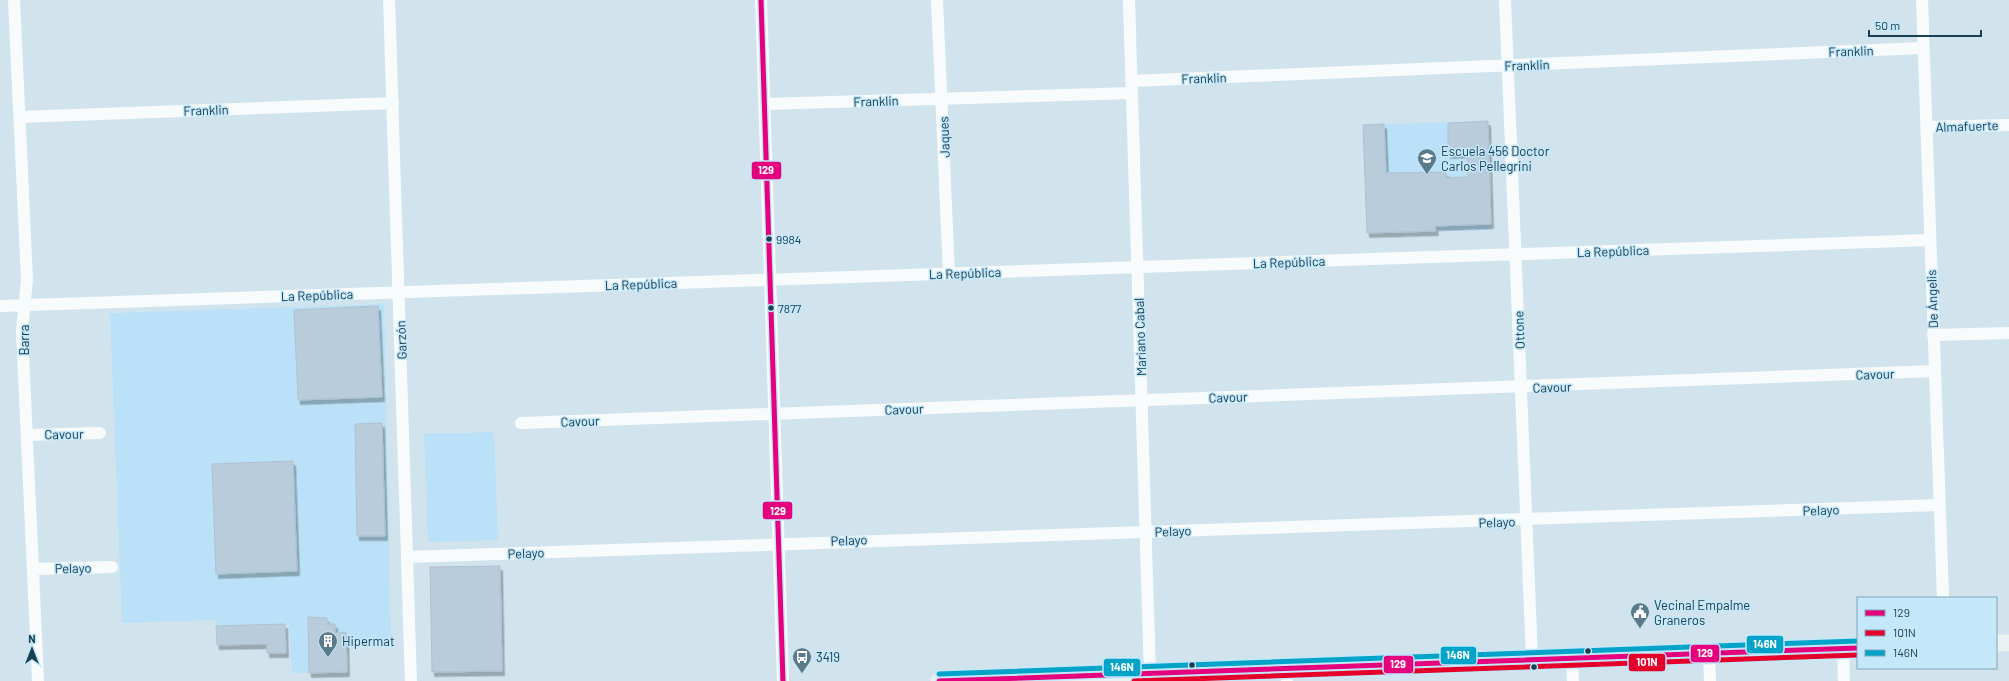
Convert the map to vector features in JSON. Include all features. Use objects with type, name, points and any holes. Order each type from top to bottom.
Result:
[{"type":"main road","points":[[1997,643],[2009,643]]},
{"type":"main road","points":[[939,681],[1059,679],[1150,673],[1286,675],[1532,659],[1850,648]]},
{"type":"street","name":"Barra","points":[[14,0],[27,280],[22,331],[38,681]]},
{"type":"street","name":"Garzón","points":[[389,0],[411,681]]},
{"type":"street","points":[[761,0],[782,681]]},
{"type":"street","name":"Jaques","points":[[938,0],[949,274]]},
{"type":"street","name":"Mariano Cabal","points":[[1129,0],[1150,673]]},
{"type":"street","name":"Ottone","points":[[1505,0],[1532,659]]},
{"type":"street","name":"De Ángelis","points":[[1922,0],[1943,597]]},
{"type":"street","name":"Franklin","points":[[764,104],[942,99],[1508,66],[1923,48]]},
{"type":"street","name":"Franklin","points":[[20,117],[393,103]]},
{"type":"street","name":"Almafuerte","points":[[1926,127],[2009,125]]},
{"type":"street","name":"La República","points":[[0,306],[1930,240]]},
{"type":"street","points":[[1933,335],[2009,333]]},
{"type":"street","name":"Cavour","points":[[521,423],[1142,400],[1521,388],[1935,371]]},
{"type":"street","name":"Cavour","points":[[27,435],[100,433]]},
{"type":"street","name":"Pelayo","points":[[407,557],[778,542],[1526,521],[1939,505]]},
{"type":"street","name":"Pelayo","points":[[33,569],[112,567]]},
{"type":"street","points":[[1844,681],[1850,648]]},
{"type":"street","points":[[1710,653],[1710,681]]},
{"type":"street","points":[[1572,658],[1573,681]]},
{"type":"shaded area","name":"Escuela 456 Doctor Carlos Pellegrini","points":[[1488,121],[1491,230],[1367,233],[1363,125]]},
{"type":"shaded area","points":[[384,304],[391,643],[346,644],[346,632],[335,633],[335,624],[327,624],[327,618],[308,617],[309,673],[292,673],[289,625],[216,626],[216,620],[122,623],[110,313]]},
{"type":"shaded area","points":[[494,432],[498,540],[428,542],[424,434]]},
{"type":"building","name":"Escuela 456 Doctor Carlos Pellegrini","points":[[1488,121],[1491,224],[1435,226],[1436,231],[1367,233],[1363,125],[1384,124],[1386,173],[1446,172],[1446,178],[1468,177],[1467,153],[1448,154],[1448,123]]},
{"type":"building","points":[[378,306],[382,397],[298,400],[294,310]]},
{"type":"building","points":[[382,423],[385,536],[357,536],[355,424]]},
{"type":"building","points":[[293,461],[297,571],[216,574],[212,464]]},
{"type":"building","points":[[500,566],[502,671],[432,672],[430,567]]},
{"type":"building","name":"Hipermat","points":[[308,617],[327,618],[327,624],[335,624],[335,633],[346,632],[347,672],[309,673]]},
{"type":"building","points":[[285,624],[286,653],[267,653],[267,644],[217,645],[216,626]]},
{"type":"transit line","name":"129","points":[[761,0],[783,681]]},
{"type":"transit line","name":"146N","points":[[939,674],[1857,641]]},
{"type":"transit line","name":"129","points":[[939,681],[1857,648]]},
{"type":"transit line","name":"101N","points":[[1134,681],[1857,655]]},
{"type":"place","name":"Escuela 456 Doctor Carlos Pellegrini","points":[[1427,175]]},
{"type":"place","name":"9984","points":[[769,239]]},
{"type":"place","name":"7877","points":[[771,308]]},
{"type":"place","name":"Vecinal Empalme Graneros","points":[[1640,629]]},
{"type":"place","name":"Hipermat","points":[[328,658]]},
{"type":"place","name":"3419","points":[[802,674]]}]
